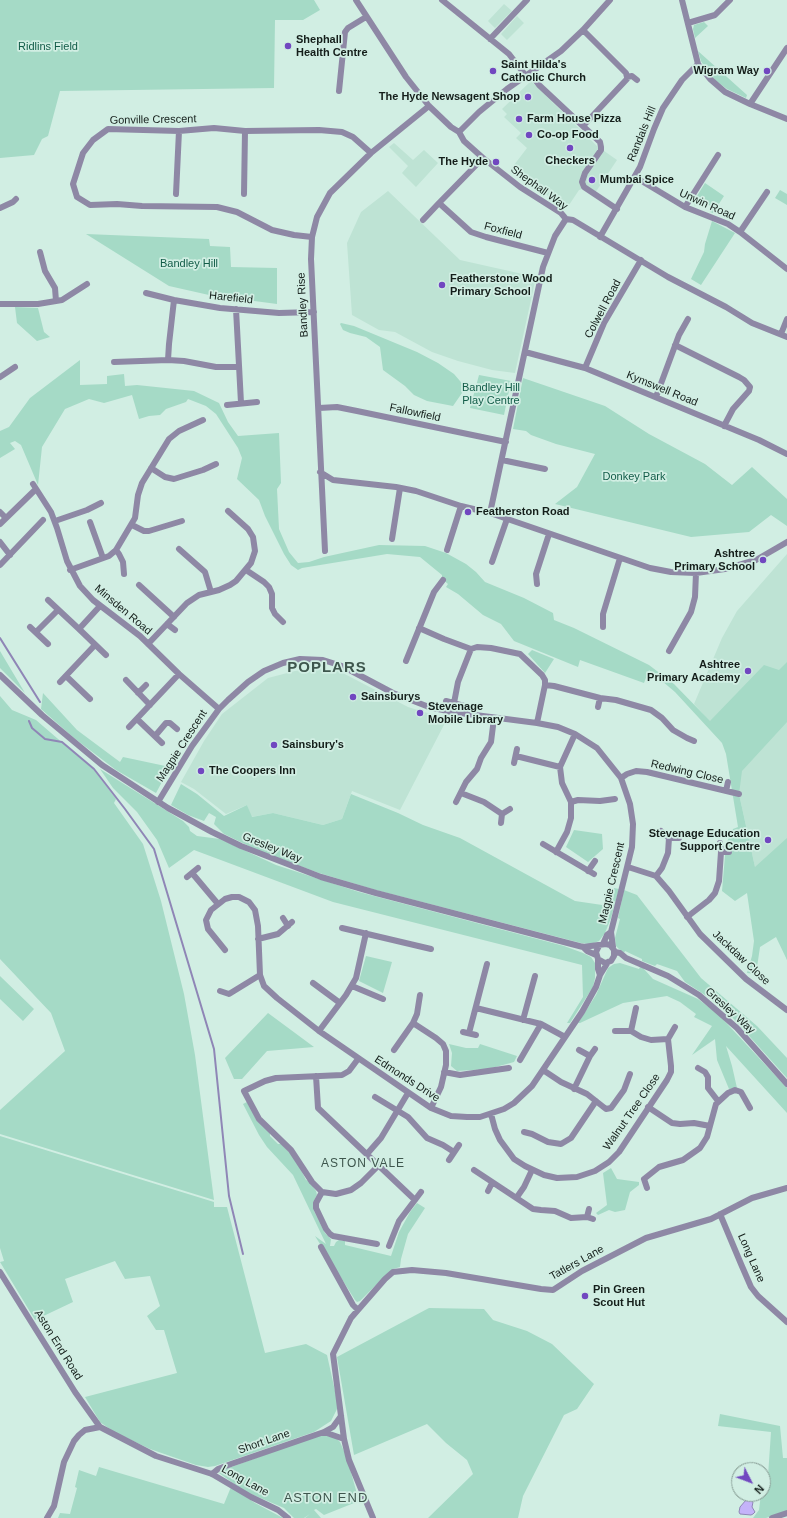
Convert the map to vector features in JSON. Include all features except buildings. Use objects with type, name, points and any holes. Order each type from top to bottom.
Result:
[{"type":"street","name":"Shephall Way","points":[[356,0],[406,77],[429,106],[451,127],[459,132],[464,142],[483,158],[520,187],[561,213],[566,219],[573,220],[668,277],[726,307],[752,323],[784,336]]},
{"type":"street","points":[[442,0],[513,59],[528,75],[600,142],[601,147],[583,177],[583,185],[617,208]]},
{"type":"street","points":[[490,39],[527,0]]},
{"type":"street","points":[[459,132],[488,105],[561,51],[583,30],[610,0]]},
{"type":"street","points":[[682,0],[698,64],[710,79],[725,92],[750,104],[787,118]]},
{"type":"street","points":[[688,23],[715,15],[730,0]]},
{"type":"street","points":[[339,91],[345,32],[348,28],[366,17]]},
{"type":"street","points":[[583,30],[626,72],[628,77]]},
{"type":"street","points":[[750,104],[787,48]]},
{"type":"street","name":"Randals Hill","points":[[600,237],[635,178],[663,108],[682,80],[698,64]]},
{"type":"street","points":[[628,77],[632,76],[636,80]]},
{"type":"street","points":[[583,126],[628,77]]},
{"type":"street","name":"Bandley Rise","points":[[325,551],[320,472],[312,237],[317,217],[330,193],[371,153],[429,106]]},
{"type":"street","name":"Gonville Crescent","points":[[312,237],[272,230],[237,212],[217,207],[142,206],[117,204],[90,205],[77,197],[73,184],[83,153],[93,140],[108,129],[179,131],[214,128],[245,130],[319,130],[342,132],[353,137],[371,153]]},
{"type":"street","points":[[244,194],[245,130]]},
{"type":"street","points":[[176,194],[179,131]]},
{"type":"street","points":[[685,207],[718,155]]},
{"type":"street","points":[[423,220],[483,158]]},
{"type":"street","name":"Unwin Road","points":[[635,178],[685,207],[712,217],[740,232],[787,269]]},
{"type":"street","points":[[740,232],[767,192]]},
{"type":"street","points":[[0,208],[16,199]]},
{"type":"street","name":"Foxfield","points":[[439,203],[465,227],[478,235],[548,253]]},
{"type":"street","points":[[490,513],[543,267],[555,236],[566,219]]},
{"type":"street","points":[[40,252],[45,271],[55,288],[56,301]]},
{"type":"street","name":"Colwell Road","points":[[585,368],[604,324],[641,260]]},
{"type":"street","points":[[0,304],[38,304],[62,300],[87,284]]},
{"type":"street","name":"Harefield","points":[[146,293],[200,305],[279,313],[314,312]]},
{"type":"street","points":[[168,360],[174,300]]},
{"type":"street","points":[[236,309],[241,403]]},
{"type":"street","points":[[656,397],[679,335],[688,319]]},
{"type":"street","points":[[784,336],[787,319]]},
{"type":"street","points":[[675,345],[739,376],[748,383],[751,390]]},
{"type":"street","name":"Kymswell Road","points":[[525,352],[585,368],[787,453]]},
{"type":"street","points":[[114,362],[168,360],[184,361],[216,367],[239,367]]},
{"type":"street","points":[[0,377],[15,368]]},
{"type":"street","points":[[751,390],[758,391]]},
{"type":"street","points":[[724,426],[732,409],[751,390]]},
{"type":"street","points":[[227,405],[256,402]]},
{"type":"street","name":"Fallowfield","points":[[319,408],[336,407],[506,442]]},
{"type":"street","points":[[70,570],[109,556],[116,550],[132,525],[136,514],[140,486],[173,434],[203,420]]},
{"type":"street","points":[[502,460],[545,469]]},
{"type":"street","points":[[151,468],[165,477],[174,479],[203,470],[216,464]]},
{"type":"street","points":[[320,472],[333,480],[400,488],[435,496],[461,506],[490,513],[620,558],[660,570],[696,573],[726,569],[756,560],[787,542]]},
{"type":"street","points":[[321,488],[333,480]]},
{"type":"street","name":"Minsden Road","points":[[6,518],[34,486],[47,504],[55,521],[63,553],[70,570],[80,586],[100,606],[131,629],[178,674],[219,709]]},
{"type":"street","points":[[392,539],[400,488]]},
{"type":"street","points":[[55,521],[87,510],[101,503]]},
{"type":"street","points":[[447,550],[461,506]]},
{"type":"street","points":[[148,644],[182,607],[193,599],[230,585],[246,570],[253,560],[255,546],[250,532],[237,516],[228,511]]},
{"type":"street","points":[[0,512],[6,518],[0,524]]},
{"type":"street","points":[[492,562],[506,519]]},
{"type":"street","points":[[0,566],[10,555],[39,530],[43,520]]},
{"type":"street","points":[[132,525],[144,531],[149,531],[182,521]]},
{"type":"street","points":[[90,522],[103,558]]},
{"type":"street","points":[[537,584],[536,574],[549,534]]},
{"type":"street","points":[[0,542],[10,555]]},
{"type":"street","points":[[179,549],[208,570],[211,592]]},
{"type":"street","points":[[116,550],[124,562],[124,574]]},
{"type":"street","points":[[603,627],[603,614],[620,558]]},
{"type":"street","points":[[246,570],[269,587],[272,594],[272,608],[275,614],[283,622]]},
{"type":"street","points":[[669,651],[691,612],[696,591],[696,573]]},
{"type":"street","points":[[406,661],[434,592],[442,580]]},
{"type":"street","points":[[139,585],[174,616]]},
{"type":"street","points":[[48,600],[106,655]]},
{"type":"street","points":[[79,629],[100,606]]},
{"type":"street","points":[[36,632],[58,610]]},
{"type":"street","points":[[167,624],[175,630]]},
{"type":"street","points":[[30,627],[48,644]]},
{"type":"street","points":[[419,628],[471,649],[477,647],[491,648],[520,654],[542,675],[545,680],[537,722]]},
{"type":"street","points":[[60,682],[95,645]]},
{"type":"street","points":[[454,703],[458,682],[471,649]]},
{"type":"street","name":"Magpie Crescent","points":[[158,802],[192,746],[219,709],[237,691],[264,671],[291,661],[313,659],[330,662],[342,666],[393,693],[429,707],[494,718],[537,722],[558,727],[575,734],[596,748],[621,778],[630,804],[633,824],[632,846],[611,932],[612,955]]},
{"type":"street","points":[[129,727],[178,674]]},
{"type":"street","name":"Gresley Way","points":[[0,675],[32,706],[102,765],[181,816],[241,846],[321,877],[376,893],[583,947],[610,945],[612,955]]},
{"type":"street","points":[[66,676],[90,699]]},
{"type":"street","points":[[126,680],[150,705]]},
{"type":"street","points":[[138,693],[146,685]]},
{"type":"street","points":[[545,685],[560,687],[600,698],[616,700],[651,710],[662,718],[673,730],[687,738],[694,740]]},
{"type":"street","points":[[598,707],[600,698]]},
{"type":"street","points":[[446,701],[464,706]]},
{"type":"street","points":[[456,802],[466,782],[477,769],[481,758],[491,742],[494,718]]},
{"type":"street","points":[[137,719],[162,743]]},
{"type":"street","points":[[155,736],[166,723],[170,723],[177,728]]},
{"type":"street","points":[[556,852],[567,832],[572,818],[571,802],[562,783],[560,767],[575,734]]},
{"type":"street","points":[[684,746],[687,738]]},
{"type":"street","points":[[514,763],[518,749]]},
{"type":"street","points":[[516,756],[560,767]]},
{"type":"street","name":"Redwing Close","points":[[621,778],[636,771],[647,772],[740,794]]},
{"type":"street","name":"Redwing Close","points":[[726,791],[728,782]]},
{"type":"street","points":[[461,793],[489,804],[502,814]]},
{"type":"street","points":[[571,802],[578,800],[600,801],[616,799]]},
{"type":"street","points":[[502,814],[510,809]]},
{"type":"street","points":[[501,823],[502,814]]},
{"type":"street","points":[[661,831],[669,838],[679,838]]},
{"type":"street","points":[[628,867],[656,876],[662,868],[668,853],[669,838]]},
{"type":"street","points":[[687,917],[716,893],[719,881],[721,852],[720,843]]},
{"type":"street","points":[[543,844],[591,872],[595,861]]},
{"type":"street","points":[[721,852],[729,852]]},
{"type":"street","points":[[198,868],[190,875],[218,904],[208,914],[206,923],[208,929],[221,948]]},
{"type":"street","name":"Jackdaw Close","points":[[656,876],[669,891],[700,934],[746,979],[787,1010]]},
{"type":"street","points":[[716,893],[722,897]]},
{"type":"street","name":"Edmonds Drive","points":[[218,904],[229,897],[236,896],[243,898],[253,907],[257,920],[260,975],[264,986],[277,998],[319,1031],[408,1093],[431,1108],[458,1117],[480,1117],[491,1114],[514,1103],[532,1086],[566,1037],[592,995],[600,975],[612,955]]},
{"type":"street","points":[[258,939],[274,936],[290,924],[283,918]]},
{"type":"street","points":[[342,928],[348,932],[366,933],[428,949],[423,956]]},
{"type":"street","name":"Magpie Crescent","points":[[601,945],[607,935],[611,932]]},
{"type":"street","points":[[319,1031],[352,986],[356,978],[366,933]]},
{"type":"street","points":[[597,957],[596,952],[601,945]]},
{"type":"street","name":"Gresley Way","points":[[583,947],[597,957],[601,962],[612,955],[620,953],[626,958],[679,982],[712,1006],[737,1028],[787,1084]]},
{"type":"street","name":"Edmonds Drive","points":[[597,957],[600,975]]},
{"type":"street","points":[[476,1035],[466,1033],[476,1008],[483,971],[488,964]]},
{"type":"street","points":[[220,992],[230,997],[260,975]]},
{"type":"street","points":[[523,1020],[536,985],[535,976]]},
{"type":"street","points":[[313,983],[321,993],[340,1003]]},
{"type":"street","points":[[352,986],[373,999],[383,999]]},
{"type":"street","points":[[392,1041],[396,1047],[413,1022],[417,1014],[420,995]]},
{"type":"street","points":[[418,1004],[425,1007]]},
{"type":"street","points":[[476,1008],[541,1024],[566,1037]]},
{"type":"street","points":[[631,1031],[636,1008]]},
{"type":"street","points":[[413,1022],[443,1044],[446,1050],[447,1058],[440,1091],[431,1108]]},
{"type":"street","points":[[520,1060],[529,1052],[541,1024]]},
{"type":"street","points":[[615,1031],[631,1031],[641,1037],[651,1040],[668,1039],[675,1027]]},
{"type":"street","name":"Walnut Tree Close","points":[[491,1114],[497,1135],[509,1153],[519,1163],[550,1177],[577,1177],[595,1171],[609,1162],[619,1152],[667,1080],[671,1072],[668,1039]]},
{"type":"street","points":[[574,1089],[595,1049]]},
{"type":"street","points":[[579,1050],[590,1056]]},
{"type":"street","points":[[358,1059],[349,1071],[342,1075],[276,1078],[265,1081],[244,1091],[259,1119],[291,1150],[312,1182],[322,1192],[336,1194],[351,1190],[361,1184],[379,1165]]},
{"type":"street","points":[[444,1072],[460,1075],[502,1073],[509,1068]]},
{"type":"street","points":[[698,1068],[705,1072],[708,1077],[708,1088],[718,1101]]},
{"type":"street","points":[[543,1070],[574,1089],[587,1094],[606,1109],[611,1108],[624,1090],[630,1074]]},
{"type":"street","points":[[316,1076],[318,1108],[415,1200]]},
{"type":"street","points":[[644,1179],[659,1167],[683,1160],[696,1152],[705,1142],[714,1108],[718,1101],[731,1091],[737,1090],[742,1094],[750,1108]]},
{"type":"street","points":[[367,1154],[380,1138],[408,1093]]},
{"type":"street","points":[[375,1097],[412,1120],[424,1135],[454,1152]]},
{"type":"street","points":[[524,1132],[533,1131],[548,1142],[561,1144],[571,1138],[596,1101]]},
{"type":"street","points":[[648,1107],[672,1122],[710,1126]]},
{"type":"street","points":[[449,1160],[459,1145]]},
{"type":"street","points":[[474,1170],[536,1210],[555,1211],[571,1218],[587,1217],[593,1219]]},
{"type":"street","points":[[517,1197],[524,1187],[532,1170]]},
{"type":"street","points":[[637,1177],[644,1179]]},
{"type":"street","points":[[644,1179],[647,1188]]},
{"type":"street","points":[[488,1191],[492,1183]]},
{"type":"street","name":"Tatlers Lane","points":[[373,1518],[350,1460],[344,1439],[333,1354],[357,1309],[393,1272],[412,1270],[446,1273],[553,1290],[582,1272],[646,1238],[695,1224],[720,1214],[752,1198],[787,1188]]},
{"type":"street","points":[[322,1192],[316,1203],[316,1208],[330,1234],[333,1236],[377,1244]]},
{"type":"street","points":[[389,1246],[399,1221],[421,1192]]},
{"type":"street","points":[[587,1217],[589,1209]]},
{"type":"street","name":"Long Lane","points":[[720,1214],[751,1287],[758,1296],[787,1322]]},
{"type":"street","points":[[321,1247],[357,1309]]},
{"type":"street","name":"Aston End Road","points":[[0,1272],[75,1392],[100,1427]]},
{"type":"street","name":"Short Lane","points":[[212,1474],[218,1469],[231,1464],[324,1432],[333,1427],[341,1416]]},
{"type":"street","points":[[47,1518],[54,1506],[64,1462],[74,1441],[85,1430],[100,1427]]},
{"type":"street","name":"Long Lane","points":[[100,1427],[156,1456],[212,1474],[251,1497],[278,1510],[288,1518]]},
{"type":"street","points":[[324,1432],[344,1439]]},
{"type":"street","points":[[772,1518],[787,1512]]},
{"type":"shaded area","points":[[504,4],[512,11],[495,28],[488,21]]},
{"type":"shaded area","points":[[517,16],[524,23],[507,40],[501,34]]},
{"type":"shaded area","name":"The Hyde","points":[[531,81],[597,146],[617,160],[593,196],[583,189],[579,190],[567,208],[523,180],[511,169],[527,148],[516,138],[521,133],[504,117],[507,114],[502,109]]},
{"type":"shaded area","points":[[394,143],[413,160],[424,150],[438,163],[416,187],[402,173],[408,166],[389,147]]},
{"type":"shaded area","name":"Featherstone Wood Primary School","points":[[388,191],[460,260],[536,277],[515,373],[492,370],[432,352],[395,332],[379,330],[352,315],[347,243],[361,212]]},
{"type":"shaded area","name":"Ashtree Primary Academy","points":[[787,554],[787,960],[755,867],[739,794],[732,746],[694,704],[722,638],[737,611]]},
{"type":"shaded area","points":[[316,668],[337,670],[408,707],[447,719],[400,810],[352,791],[342,819],[323,825],[273,813],[251,817],[247,805],[226,814],[194,789],[181,782],[204,741],[222,714],[268,678],[295,671]]},
{"type":"shaded area","points":[[744,1502],[753,1502],[752,1507],[755,1512],[751,1515],[740,1514],[740,1507]]},
{"type":"green space","name":"Ridlins Field","points":[[0,0],[314,0],[320,10],[303,20],[275,20],[274,88],[60,91],[48,136],[42,139],[34,155],[0,158]]},
{"type":"green space","points":[[704,22],[708,26],[695,38],[693,29],[694,25]]},
{"type":"green space","points":[[698,51],[747,95],[746,98],[727,89],[711,77],[701,61]]},
{"type":"green space","points":[[705,183],[724,196],[713,213],[710,212],[711,206],[697,201],[695,206],[693,201],[693,198],[697,196]]},
{"type":"green space","points":[[780,190],[787,194],[787,205],[775,198]]},
{"type":"green space","points":[[712,221],[735,233],[701,285],[691,279],[704,252]]},
{"type":"green space","name":"Bandley Hill","points":[[86,234],[209,239],[210,246],[230,247],[231,267],[277,268],[277,304],[209,295],[169,286]]},
{"type":"green space","points":[[15,307],[38,308],[44,332],[50,337],[37,341],[17,323]]},
{"type":"green space","points":[[340,324],[354,326],[417,352],[438,363],[454,374],[460,381],[463,385],[462,393],[453,406],[427,401],[414,395],[405,386],[383,370],[380,347],[366,337],[343,330]]},
{"type":"green space","points":[[80,360],[80,385],[107,384],[107,376],[124,374],[125,386],[137,385],[194,391],[219,403],[228,422],[238,436],[279,433],[281,483],[277,489],[279,529],[289,552],[298,563],[309,562],[324,557],[379,545],[425,546],[446,553],[466,564],[485,582],[524,598],[553,613],[554,620],[574,628],[649,665],[674,684],[710,721],[764,665],[779,670],[787,662],[787,722],[742,771],[739,794],[755,867],[787,838],[787,960],[776,937],[760,947],[756,974],[747,973],[752,956],[754,941],[747,893],[735,901],[722,891],[726,844],[733,829],[738,827],[726,754],[722,743],[675,692],[649,670],[644,683],[580,660],[578,667],[514,641],[501,624],[483,615],[458,594],[446,587],[448,584],[442,579],[442,575],[420,557],[387,554],[302,568],[298,570],[291,565],[284,554],[265,516],[259,500],[237,479],[242,458],[238,448],[216,414],[206,406],[188,399],[186,402],[166,409],[160,415],[139,419],[132,395],[104,403],[89,399],[65,409],[42,447],[38,485],[21,445],[15,441],[10,443],[15,449],[0,458],[0,431],[9,427],[30,398]]},
{"type":"green space","name":"Bandley Hill Play Centre","points":[[479,375],[511,381],[504,415],[470,408]]},
{"type":"green space","name":"Donkey Park","points":[[523,378],[605,406],[649,434],[705,464],[732,485],[752,467],[787,499],[787,526],[771,515],[749,532],[691,537],[555,504],[577,487],[595,454],[556,444],[531,435],[526,431],[513,429]]},
{"type":"green space","points":[[532,650],[554,659],[545,673],[528,654]]},
{"type":"green space","points":[[0,651],[25,693],[0,668]]},
{"type":"green space","points":[[43,693],[77,730],[120,762],[123,757],[170,767],[156,793],[116,770],[74,738],[41,709]]},
{"type":"green space","points":[[0,696],[12,710],[36,720],[94,770],[116,799],[114,803],[143,844],[161,901],[184,994],[195,1055],[214,1200],[0,1134],[0,1110],[65,1051],[51,1013],[0,959]]},
{"type":"green space","points":[[100,769],[183,821],[189,827],[190,831],[197,836],[220,839],[276,865],[359,892],[564,946],[583,953],[591,957],[595,963],[595,978],[593,987],[570,1023],[567,1023],[583,997],[582,965],[333,902],[194,850],[169,868],[157,840],[137,812],[113,788]]},
{"type":"green space","points":[[181,784],[197,794],[224,816],[247,805],[252,817],[273,813],[323,825],[342,819],[351,794],[423,825],[460,838],[575,901],[609,906],[614,888],[619,889],[605,933],[599,941],[591,944],[581,943],[376,890],[319,873],[257,850],[224,834],[214,824],[216,817],[209,813],[204,821],[188,815],[171,805]]},
{"type":"green space","points":[[574,830],[602,834],[603,849],[588,862],[566,847]]},
{"type":"green space","points":[[624,890],[637,895],[701,978],[757,1026],[787,1058],[787,1078],[732,1017],[708,997],[685,982],[677,971],[657,964],[655,966],[642,961],[642,959],[625,951],[624,953],[616,946],[615,938],[620,919],[618,918]]},
{"type":"green space","points":[[366,956],[392,962],[383,993],[359,981]]},
{"type":"green space","points":[[620,963],[639,969],[640,967],[643,968],[653,979],[698,999],[718,1014],[787,1088],[787,1113],[726,1046],[737,1088],[729,1089],[717,1060],[715,1039],[692,1055],[712,1026],[694,1017],[696,1014],[680,1002],[667,996],[623,1003],[578,1023],[596,995],[608,968],[614,964]]},
{"type":"green space","points":[[0,976],[34,1009],[23,1021],[0,999]]},
{"type":"green space","points":[[268,1013],[314,1047],[267,1051],[242,1079],[234,1079],[225,1058]]},
{"type":"green space","points":[[449,1044],[466,1048],[478,1048],[480,1044],[517,1056],[514,1062],[488,1069],[457,1071],[451,1066],[452,1053]]},
{"type":"green space","points":[[247,1102],[257,1121],[270,1133],[270,1136],[278,1144],[281,1144],[291,1154],[301,1168],[306,1180],[309,1181],[316,1191],[317,1195],[313,1203],[314,1211],[325,1233],[331,1239],[330,1246],[334,1246],[339,1240],[345,1241],[345,1245],[391,1256],[399,1232],[410,1212],[417,1203],[425,1208],[408,1234],[400,1267],[393,1269],[360,1301],[357,1302],[355,1300],[315,1236],[326,1244],[293,1175],[267,1147],[259,1135],[243,1104]]},
{"type":"green space","points":[[0,1136],[214,1202],[214,1207],[227,1207],[265,1353],[306,1344],[327,1355],[337,1400],[337,1409],[331,1421],[314,1432],[215,1466],[208,1467],[196,1465],[150,1449],[114,1432],[100,1422],[85,1397],[177,1373],[164,1330],[156,1330],[147,1316],[160,1306],[150,1276],[125,1279],[115,1261],[65,1279],[73,1302],[35,1320],[0,1262],[4,1261],[0,1248]]},
{"type":"green space","points":[[611,1168],[617,1179],[639,1182],[639,1185],[630,1192],[625,1210],[615,1212],[609,1210],[598,1215],[596,1213],[607,1205],[603,1173]]},
{"type":"green space","points":[[429,1308],[484,1309],[493,1320],[527,1331],[552,1344],[594,1384],[577,1409],[564,1415],[523,1496],[518,1518],[428,1518],[473,1474],[467,1460],[446,1443],[427,1424],[354,1455],[337,1357]]},
{"type":"green space","points":[[720,1414],[780,1426],[783,1458],[787,1458],[787,1511],[766,1518],[753,1518],[759,1510],[760,1502],[771,1502],[771,1462],[769,1462],[771,1432],[718,1426]]},
{"type":"green space","points":[[317,1436],[330,1436],[336,1438],[340,1442],[347,1458],[359,1501],[324,1515],[316,1509],[314,1510],[321,1518],[305,1518],[310,1514],[304,1518],[294,1518],[284,1508],[244,1491],[219,1473],[223,1470]]},
{"type":"green space","points":[[99,1467],[224,1504],[231,1487],[255,1503],[283,1518],[58,1518],[60,1513],[70,1514],[77,1488],[75,1487],[79,1470],[96,1476]]},
{"type":"waterway","points":[[0,638],[40,702]]},
{"type":"waterway","points":[[29,721],[32,728],[45,739],[62,742],[94,769],[154,849],[214,1049],[229,1196],[243,1254]]},
{"type":"place","name":"Shephall Health Centre","points":[[288,46]]},
{"type":"place","name":"Saint Hilda's Catholic Church","points":[[493,71]]},
{"type":"place","name":"Wigram Way","points":[[767,71]]},
{"type":"place","name":"The Hyde Newsagent Shop","points":[[528,97]]},
{"type":"place","name":"Farm House Pizza","points":[[519,119]]},
{"type":"place","name":"Co-op Food","points":[[529,135]]},
{"type":"place","name":"Checkers","points":[[570,148]]},
{"type":"place","name":"The Hyde","points":[[496,162]]},
{"type":"place","name":"Mumbai Spice","points":[[592,180]]},
{"type":"place","name":"Featherstone Wood Primary School","points":[[442,285]]},
{"type":"place","name":"Featherston Road","points":[[468,512]]},
{"type":"place","name":"Ashtree Primary School","points":[[763,560]]},
{"type":"place","name":"Ashtree Primary Academy","points":[[748,671]]},
{"type":"place","name":"Sainsburys","points":[[353,697]]},
{"type":"place","name":"Stevenage Mobile Library","points":[[420,713]]},
{"type":"place","name":"Sainsbury's","points":[[274,745]]},
{"type":"place","name":"The Coopers Inn","points":[[201,771]]},
{"type":"place","name":"Stevenage Education Support Centre","points":[[768,840]]},
{"type":"place","name":"Pin Green Scout Hut","points":[[585,1296]]},
{"type":"district","name":"POPLARS","points":[[327,668]]},
{"type":"district","name":"ASTON VALE","points":[[363,1164]]},
{"type":"district","name":"ASTON END","points":[[326,1498]]}]
